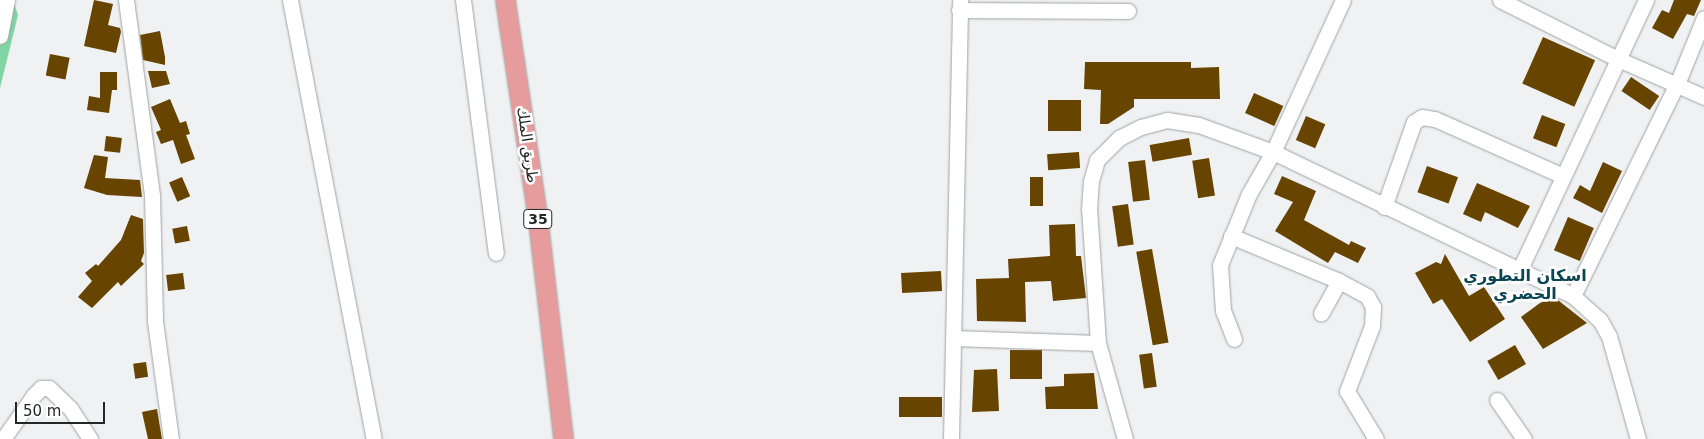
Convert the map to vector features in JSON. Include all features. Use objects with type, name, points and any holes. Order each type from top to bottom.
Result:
[{"type":"main road","name":"طريق الملك","points":[[505,0],[537,213],[563,439]]},
{"type":"street","points":[[0,36],[7,0]]},
{"type":"street","points":[[126,0],[152,196],[155,321],[171,439]]},
{"type":"street","points":[[290,0],[374,439]]},
{"type":"street","points":[[463,0],[496,253]]},
{"type":"street","points":[[1234,339],[1223,311],[1220,265],[1231,236],[1273,152],[1343,0]]},
{"type":"street","points":[[1500,0],[1518,4],[1618,59],[1704,97]]},
{"type":"street","points":[[1520,269],[1561,175],[1646,0]]},
{"type":"street","points":[[952,439],[960,5],[1128,11]]},
{"type":"street","points":[[1573,296],[1677,84],[1704,18]]},
{"type":"street","points":[[1384,207],[1414,122],[1422,117],[1435,119],[1561,175]]},
{"type":"street","points":[[1124,439],[1098,343],[1090,209],[1097,160],[1119,138],[1141,127],[1167,120],[1200,125],[1273,152],[1384,207],[1520,269],[1573,296],[1600,320],[1609,336],[1638,439]]},
{"type":"street","points":[[1231,236],[1340,281],[1367,296],[1373,307],[1372,326],[1347,391],[1376,439]]},
{"type":"street","points":[[1320,313],[1340,281]]},
{"type":"street","points":[[954,338],[1098,343]]},
{"type":"street","points":[[3,439],[41,388],[49,388],[70,408],[90,439]]},
{"type":"street","points":[[1497,400],[1524,439]]},
{"type":"green space","points":[[0,0],[13,0],[18,15],[0,88]]},
{"type":"building","points":[[94,0],[113,4],[108,25],[120,28],[121,32],[116,53],[84,46]]},
{"type":"building","points":[[1674,0],[1701,0],[1694,16],[1687,14],[1673,39],[1652,28],[1662,10],[1669,13]]},
{"type":"building","points":[[160,31],[165,65],[143,60],[140,35]]},
{"type":"building","points":[[1543,37],[1595,60],[1574,107],[1522,84]]},
{"type":"building","points":[[50,54],[70,58],[65,79],[46,76]]},
{"type":"building","points":[[1085,62],[1191,62],[1191,68],[1219,67],[1220,99],[1134,99],[1134,107],[1108,124],[1100,124],[1101,90],[1084,89]]},
{"type":"building","points":[[148,71],[166,71],[170,84],[152,88]]},
{"type":"building","points":[[100,72],[117,72],[117,90],[112,90],[109,113],[87,110],[89,96],[100,98]]},
{"type":"building","points":[[1631,77],[1659,96],[1650,110],[1621,91]]},
{"type":"building","points":[[1254,93],[1283,106],[1274,126],[1245,113]]},
{"type":"building","points":[[170,99],[180,123],[186,121],[190,134],[186,135],[195,159],[181,164],[173,140],[161,144],[156,132],[161,130],[151,107]]},
{"type":"building","points":[[1048,100],[1081,100],[1081,131],[1048,131]]},
{"type":"building","points":[[1542,115],[1565,124],[1556,147],[1533,138]]},
{"type":"building","points":[[1306,116],[1325,124],[1315,148],[1296,140]]},
{"type":"building","points":[[106,136],[122,138],[120,153],[104,151]]},
{"type":"building","points":[[1189,138],[1192,155],[1153,162],[1150,145]]},
{"type":"building","points":[[1079,152],[1080,168],[1048,170],[1047,154]]},
{"type":"building","points":[[94,155],[108,157],[105,178],[140,180],[142,197],[107,195],[84,188]]},
{"type":"building","points":[[1209,158],[1215,196],[1198,198],[1192,161]]},
{"type":"building","points":[[1145,160],[1150,200],[1133,202],[1128,162]]},
{"type":"building","points":[[1603,162],[1622,171],[1602,213],[1573,198],[1580,185],[1590,191]]},
{"type":"building","points":[[1427,166],[1458,177],[1448,204],[1417,192]]},
{"type":"building","points":[[1282,176],[1316,191],[1304,220],[1349,245],[1351,241],[1366,248],[1358,263],[1335,252],[1328,263],[1275,231],[1293,202],[1274,194]]},
{"type":"building","points":[[182,177],[190,196],[177,202],[169,182]]},
{"type":"building","points":[[1030,177],[1043,177],[1043,206],[1030,206]]},
{"type":"building","points":[[1477,183],[1530,206],[1518,228],[1485,212],[1481,222],[1463,214]]},
{"type":"building","points":[[1128,204],[1134,245],[1118,247],[1112,206]]},
{"type":"building","points":[[131,215],[143,219],[144,253],[141,261],[144,264],[121,286],[118,282],[92,308],[78,297],[92,281],[85,273],[96,264],[98,266],[121,240]]},
{"type":"building","points":[[1568,217],[1594,228],[1580,261],[1554,250]]},
{"type":"building","points":[[1075,224],[1076,256],[1081,256],[1086,298],[1053,301],[1051,281],[1025,282],[1026,322],[977,321],[976,279],[1009,278],[1008,259],[1050,256],[1049,225]]},
{"type":"building","points":[[187,226],[190,241],[175,244],[172,229]]},
{"type":"building","points":[[1152,249],[1168,343],[1153,345],[1136,252]]},
{"type":"building","points":[[1445,254],[1469,296],[1484,287],[1505,319],[1470,342],[1442,299],[1433,304],[1415,273],[1436,262],[1441,264]]},
{"type":"building","points":[[941,271],[942,291],[902,293],[901,273]]},
{"type":"building","points":[[183,273],[185,289],[168,291],[166,275]]},
{"type":"building","points":[[1554,297],[1587,323],[1543,349],[1521,317],[1540,303]]},
{"type":"building","points":[[1515,345],[1526,364],[1498,380],[1487,361]]},
{"type":"building","points":[[1010,350],[1042,350],[1042,379],[1010,379]]},
{"type":"building","points":[[1152,353],[1157,387],[1144,388],[1139,355]]},
{"type":"building","points":[[146,362],[148,377],[135,379],[133,364]]},
{"type":"building","points":[[997,369],[999,411],[972,412],[974,370]]},
{"type":"building","points":[[1094,373],[1098,409],[1046,409],[1045,387],[1064,386],[1064,374]]},
{"type":"building","points":[[899,397],[942,397],[942,417],[899,417]]},
{"type":"building","points":[[157,409],[162,439],[148,439],[142,412]]},
{"type":"district","name":"اسكان التطوري الحضري","points":[[1525,285]]}]
